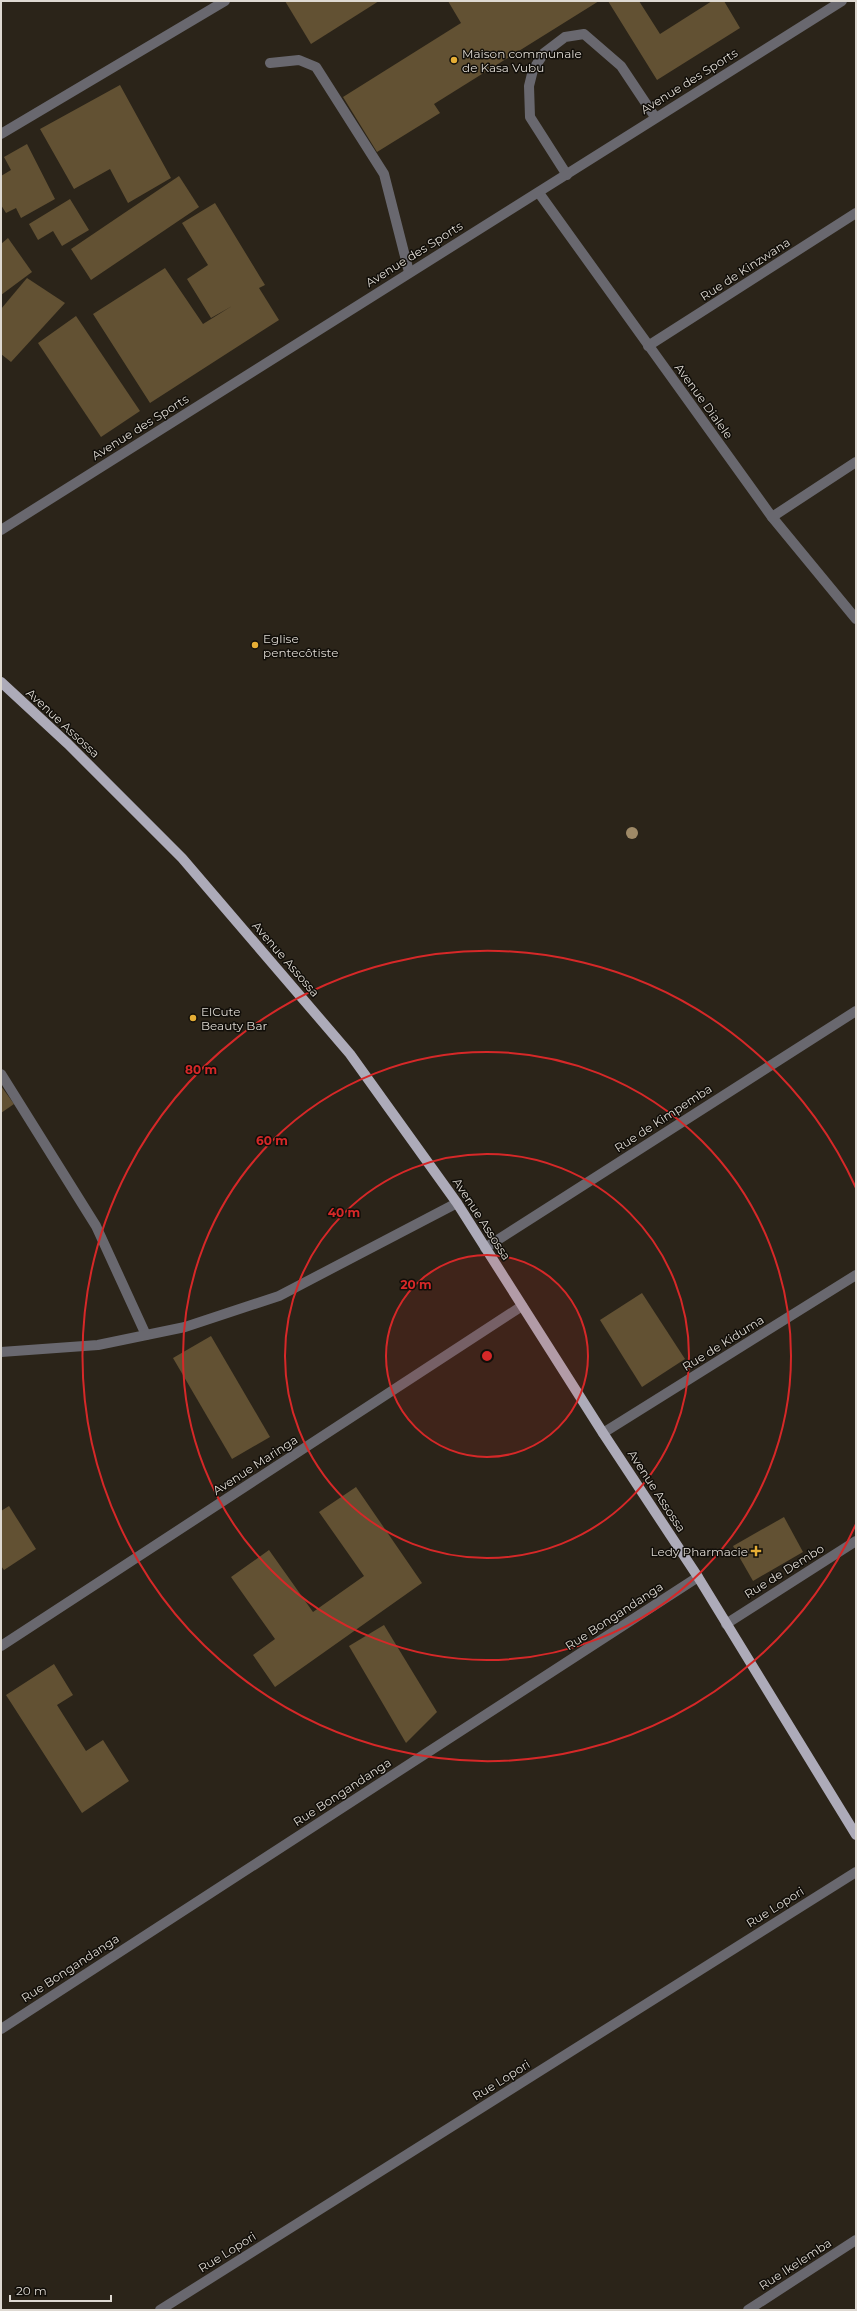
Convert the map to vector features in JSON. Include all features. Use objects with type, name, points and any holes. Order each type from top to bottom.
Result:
[{"type":"main road","name":"Avenue Assossa","points":[[1,682],[68,744],[182,858],[350,1054],[457,1203],[603,1433],[698,1577],[856,1835]]},
{"type":"street","points":[[1,134],[225,1]]},
{"type":"street","name":"Avenue des Sports","points":[[1,530],[409,272],[566,175],[655,117],[842,1]]},
{"type":"street","points":[[566,175],[530,117],[529,86],[533,70],[544,53],[565,37],[584,34],[621,66],[655,117]]},
{"type":"street","points":[[270,63],[299,60],[316,67],[384,174],[409,272]]},
{"type":"street","name":"Avenue Dialele","points":[[539,192],[772,517],[856,619]]},
{"type":"street","name":"Rue de Kinzwana","points":[[648,346],[856,213]]},
{"type":"street","points":[[772,517],[856,462]]},
{"type":"street","name":"Rue de Kimpemba","points":[[485,1248],[856,1011]]},
{"type":"street","points":[[1,1074],[96,1226],[146,1335]]},
{"type":"street","points":[[2,1351],[98,1345],[186,1328],[279,1296],[457,1203]]},
{"type":"street","name":"Rue de Kiduma","points":[[603,1433],[856,1275]]},
{"type":"street","name":"Avenue Maringa","points":[[1,1646],[522,1306]]},
{"type":"street","name":"Rue de Dembo","points":[[726,1624],[856,1541]]},
{"type":"street","name":"Rue Bongandanga","points":[[1,2029],[698,1577]]},
{"type":"street","name":"Rue Lopori","points":[[160,2310],[856,1872]]},
{"type":"street","name":"Rue Ikelemba","points":[[748,2310],[856,2240]]},
{"type":"building","points":[[285,1],[379,1],[311,44]]},
{"type":"building","name":"Maison communale de Kasa Vubu","points":[[448,1],[599,1],[434,104],[440,113],[377,152],[343,97],[461,23]]},
{"type":"building","points":[[608,1],[639,1],[660,34],[712,1],[724,1],[740,28],[657,80]]},
{"type":"building","points":[[120,85],[171,178],[128,203],[110,169],[74,189],[40,129]]},
{"type":"building","points":[[27,144],[55,199],[21,218],[16,208],[6,213],[1,205],[1,176],[11,170],[4,157]]},
{"type":"building","points":[[179,176],[199,207],[91,280],[71,249]]},
{"type":"building","points":[[70,199],[89,230],[62,246],[53,231],[38,240],[29,224]]},
{"type":"building","points":[[215,203],[265,285],[259,288],[279,320],[150,403],[93,314],[165,268],[203,324],[232,306],[211,318],[187,279],[208,265],[182,223]]},
{"type":"building","points":[[8,238],[32,272],[1,295],[1,244]]},
{"type":"building","points":[[27,278],[65,303],[11,362],[1,354],[1,309]]},
{"type":"building","points":[[76,316],[140,411],[101,437],[38,343]]},
{"type":"building","points":[[1,1086],[14,1104],[1,1113]]},
{"type":"building","points":[[642,1293],[685,1359],[642,1387],[600,1320]]},
{"type":"building","points":[[211,1336],[270,1437],[232,1459],[173,1358]]},
{"type":"building","points":[[356,1487],[422,1583],[275,1687],[253,1655],[275,1639],[231,1577],[269,1550],[313,1612],[364,1576],[319,1512]]},
{"type":"building","points":[[9,1506],[36,1549],[4,1570],[1,1566],[1,1511]]},
{"type":"building","points":[[784,1517],[803,1552],[753,1581],[733,1546]]},
{"type":"building","points":[[384,1625],[437,1712],[406,1743],[349,1646]]},
{"type":"building","points":[[54,1664],[73,1695],[57,1705],[86,1751],[103,1740],[129,1781],[82,1813],[6,1695]]},
{"type":"place","name":"Maison communale de Kasa Vubu","points":[[454,60]]},
{"type":"place","name":"Eglise pentecôtiste","points":[[255,645]]},
{"type":"place","name":"ElCute Beauty Bar","points":[[193,1018]]},
{"type":"place","name":"Ledy Pharmacie","points":[[756,1551]]}]
